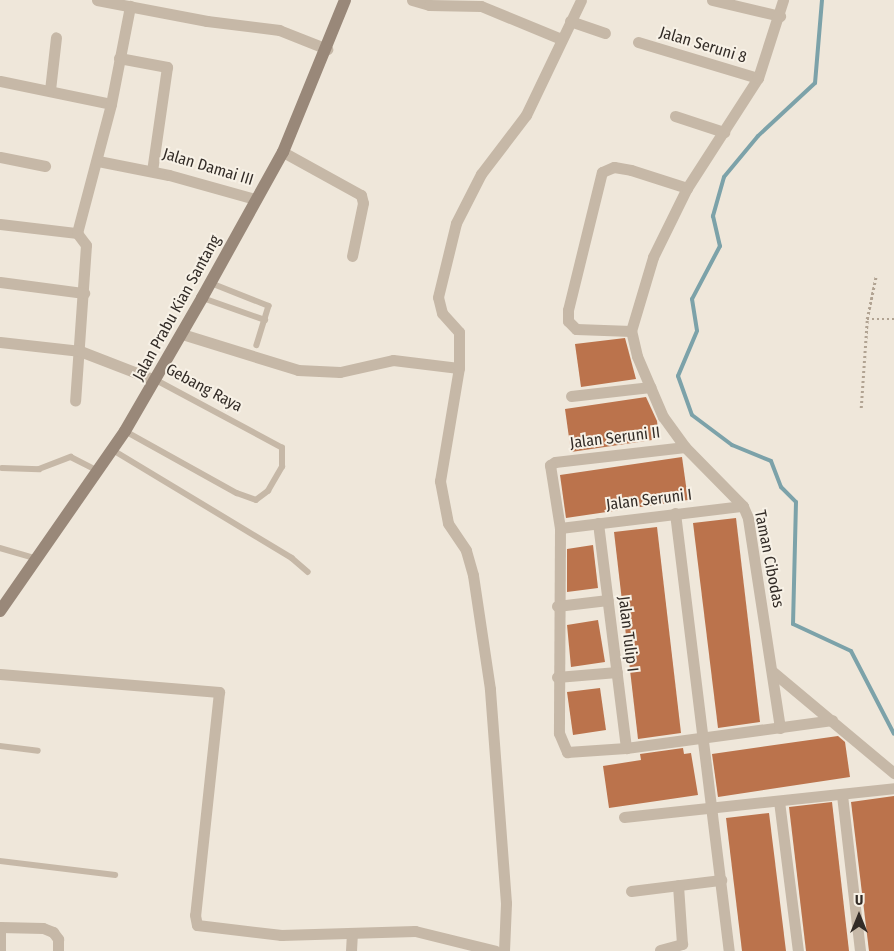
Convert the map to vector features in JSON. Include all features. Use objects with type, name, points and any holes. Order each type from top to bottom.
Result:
[{"type":"main road","name":"Jalan Prabu Kian Santang","points":[[0,611],[34,558],[125,431],[182,334],[282,152],[327,49],[345,0]]},
{"type":"street","points":[[97,0],[207,21],[279,30],[327,49]]},
{"type":"street","points":[[412,0],[429,5],[482,3],[561,39]]},
{"type":"street","points":[[504,951],[506,903],[490,689],[473,575],[466,550],[448,523],[440,482],[459,368],[459,332],[442,313],[438,297],[456,223],[481,174],[526,115],[581,0]]},
{"type":"street","points":[[712,0],[780,16]]},
{"type":"street","points":[[687,188],[631,170],[614,167],[602,172],[568,310],[568,321],[576,329],[630,331],[653,257],[687,188],[758,78],[780,16],[783,0]]},
{"type":"street","points":[[75,401],[87,252],[77,232],[98,161],[130,6]]},
{"type":"street","points":[[570,21],[605,33]]},
{"type":"street","points":[[50,90],[56,38]]},
{"type":"street","name":"Jalan Seruni 8","points":[[638,42],[758,78]]},
{"type":"street","name":"Jalan Damai III","points":[[119,58],[167,68],[152,171],[255,199]]},
{"type":"street","points":[[0,81],[111,104]]},
{"type":"street","points":[[675,116],[724,132]]},
{"type":"street","points":[[282,152],[360,195],[363,203],[352,256]]},
{"type":"street","points":[[0,157],[45,166]]},
{"type":"street","points":[[98,161],[152,171]]},
{"type":"street","points":[[0,224],[77,232]]},
{"type":"street","points":[[0,282],[84,293]]},
{"type":"street","name":"Taman Cibodas","points":[[630,331],[650,388],[663,417],[685,447],[743,506],[748,518],[780,728]]},
{"type":"street","points":[[182,334],[298,370],[340,372],[393,360],[459,368]]},
{"type":"street","name":"Gebang Raya","points":[[0,342],[80,351],[155,380]]},
{"type":"street","points":[[571,396],[650,388]]},
{"type":"street","name":"Jalan Seruni II","points":[[560,528],[550,465],[555,462],[685,447]]},
{"type":"street","name":"Jalan Seruni I","points":[[560,528],[743,506]]},
{"type":"street","points":[[675,513],[729,951]]},
{"type":"street","name":"Jalan Tulip I","points":[[598,523],[626,748]]},
{"type":"street","points":[[560,528],[557,677],[559,733],[567,752],[626,748],[832,720]]},
{"type":"street","points":[[558,606],[608,600]]},
{"type":"street","points":[[557,677],[617,672]]},
{"type":"street","points":[[772,672],[894,773]]},
{"type":"street","points":[[0,674],[219,692],[195,915],[197,925],[282,935],[415,931],[496,951]]},
{"type":"street","points":[[624,817],[894,788]]},
{"type":"street","points":[[842,795],[860,951]]},
{"type":"street","points":[[779,801],[798,951]]},
{"type":"street","points":[[631,890],[721,880]]},
{"type":"street","points":[[660,950],[682,944],[678,885]]},
{"type":"street","points":[[0,951],[0,927],[43,928],[52,932],[58,940],[58,951]]},
{"type":"street","points":[[350,951],[352,934]]},
{"type":"lane","points":[[211,282],[269,306],[257,345]]},
{"type":"lane","points":[[202,298],[264,320]]},
{"type":"lane","name":"Gebang Raya","points":[[125,431],[237,493],[256,500],[268,490],[282,467],[282,448],[155,380]]},
{"type":"lane","points":[[112,450],[292,558],[308,572]]},
{"type":"lane","points":[[2,468],[39,469],[71,457],[97,470]]},
{"type":"lane","points":[[0,548],[34,558]]},
{"type":"lane","points":[[0,746],[38,751]]},
{"type":"lane","points":[[0,861],[115,875]]},
{"type":"path","points":[[861,408],[867,319],[876,276]]},
{"type":"path","points":[[867,319],[894,319]]},
{"type":"building","points":[[625,338],[636,379],[581,387],[575,344]]},
{"type":"building","points":[[646,397],[657,421],[659,439],[571,452],[565,409]]},
{"type":"building","points":[[682,457],[688,500],[566,518],[560,475]]},
{"type":"building","points":[[736,518],[760,722],[718,728],[693,523]]},
{"type":"building","points":[[657,527],[681,733],[638,739],[614,532]]},
{"type":"building","points":[[593,545],[598,588],[567,592],[567,549]]},
{"type":"building","points":[[598,620],[605,662],[571,667],[567,625]]},
{"type":"building","points":[[600,688],[606,730],[573,735],[567,692]]},
{"type":"building","points":[[838,736],[845,742],[850,777],[718,797],[712,754]]},
{"type":"building","points":[[683,748],[684,754],[691,753],[698,795],[609,808],[603,766],[641,760],[640,754]]},
{"type":"building","points":[[894,796],[894,951],[869,951],[851,802]]},
{"type":"building","points":[[832,802],[849,951],[806,951],[789,807]]},
{"type":"building","points":[[769,813],[786,951],[742,951],[726,818]]},
{"type":"waterway","points":[[822,0],[815,83],[758,136],[724,177],[713,216],[720,246],[692,299],[697,331],[678,376],[692,415],[732,445],[771,461],[781,487],[796,502],[793,624],[851,651],[894,734]]}]
